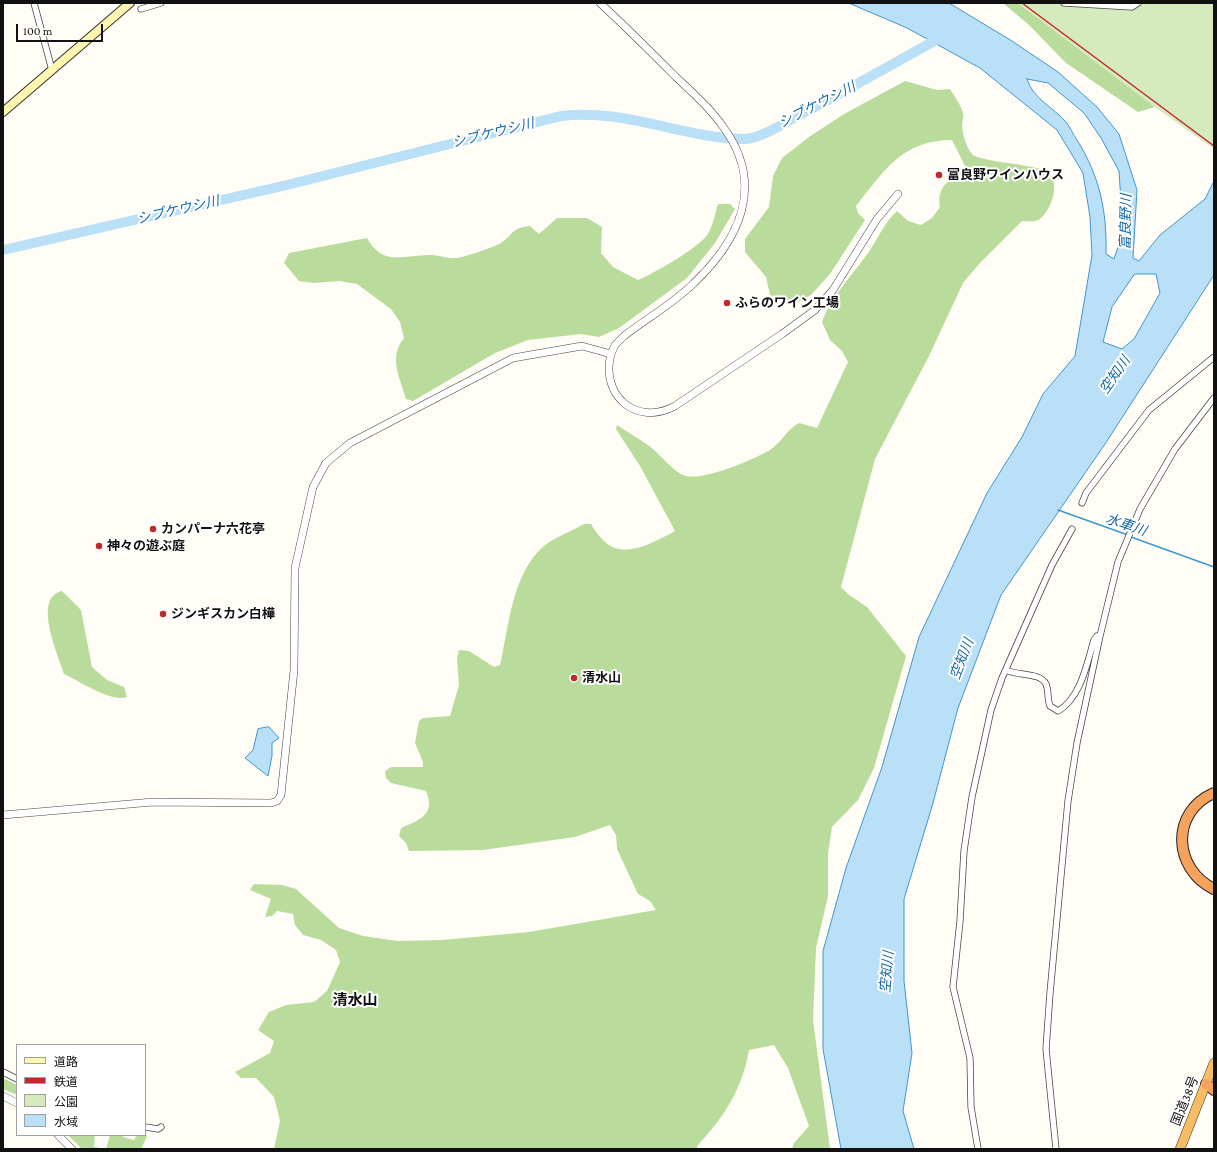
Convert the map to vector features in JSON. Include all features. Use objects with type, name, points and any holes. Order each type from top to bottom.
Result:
[{"type":"highway","points":[[1214,793],[1198,804],[1188,816],[1184,824],[1182,841],[1188,866],[1198,879],[1214,889]]},
{"type":"highway","name":"国道38号","points":[[1180,1149],[1210,1087],[1214,1063]]},
{"type":"main road","points":[[3,112],[130,3]]},
{"type":"street","points":[[34,3],[52,70]]},
{"type":"street","points":[[141,9],[161,3]]},
{"type":"street","points":[[600,3],[718,120],[732,141],[740,158],[745,177],[745,202],[737,224],[724,247],[709,267],[691,287],[624,336],[615,345],[611,354],[608,370],[609,378],[614,391],[623,402],[635,410],[649,413],[663,411],[675,406],[815,310],[833,290],[877,219],[898,194]]},
{"type":"street","points":[[1064,3],[1132,7],[1138,3]]},
{"type":"street","points":[[3,815],[153,802],[271,803],[277,801],[281,795],[293,686],[295,568],[313,487],[326,463],[350,443],[513,358],[582,346],[611,354]]},
{"type":"street","points":[[1082,503],[1086,494],[1149,410],[1214,357]]},
{"type":"street","points":[[1056,1149],[1046,1049],[1068,801],[1077,743],[1100,636],[1118,562],[1140,508],[1178,445],[1214,398]]},
{"type":"street","points":[[978,1149],[971,1107],[970,1058],[953,987],[960,921],[964,852],[972,797],[991,710],[1006,670],[1052,565],[1072,529]]},
{"type":"street","points":[[1006,670],[1021,675],[1037,676],[1046,684],[1050,706],[1058,711],[1071,699],[1078,688],[1094,640],[1100,636]]},
{"type":"street","points":[[3,1072],[16,1078]]},
{"type":"street","points":[[3,1096],[16,1102]]},
{"type":"street","points":[[146,1127],[158,1129],[161,1127]]},
{"type":"street","points":[[59,1136],[72,1149]]},
{"type":"green space","points":[[1003,3],[1018,3],[1155,107],[1138,112],[1066,63],[1029,25]]},
{"type":"green space","points":[[1018,3],[1064,3],[1132,7],[1138,3],[1214,3],[1214,149],[1155,107]]},
{"type":"green space","points":[[905,81],[937,90],[950,89],[962,110],[963,133],[966,144],[972,154],[985,159],[1034,167],[1043,170],[1049,173],[1052,178],[1054,189],[1052,202],[1046,213],[1040,219],[1035,221],[1022,221],[979,264],[963,283],[929,356],[875,459],[841,587],[848,594],[867,607],[906,656],[874,768],[858,800],[832,827],[828,853],[828,896],[816,948],[813,1020],[830,1149],[792,1149],[794,1143],[809,1126],[788,1068],[774,1045],[749,1050],[742,1078],[737,1090],[716,1124],[697,1146],[698,1149],[274,1149],[280,1121],[274,1097],[256,1078],[241,1078],[235,1072],[270,1053],[274,1041],[258,1030],[269,1012],[286,1005],[314,1002],[327,991],[340,962],[336,950],[321,940],[303,935],[295,925],[293,914],[277,911],[272,916],[265,917],[271,899],[250,890],[254,884],[282,885],[296,889],[339,928],[363,936],[398,941],[442,940],[529,932],[656,910],[650,901],[638,894],[617,849],[616,835],[610,825],[575,837],[483,850],[409,851],[406,843],[399,836],[401,828],[424,816],[429,806],[429,799],[426,791],[391,783],[386,778],[385,771],[391,767],[423,767],[423,762],[415,743],[419,721],[423,718],[450,716],[459,685],[457,658],[459,650],[469,651],[494,667],[500,665],[509,617],[518,585],[533,557],[544,546],[584,524],[591,524],[602,539],[610,546],[619,549],[638,548],[675,531],[640,466],[616,429],[617,425],[648,445],[679,473],[691,477],[702,476],[727,469],[763,454],[774,447],[791,429],[799,423],[817,428],[848,362],[842,351],[830,340],[822,322],[826,312],[845,283],[866,256],[886,223],[893,215],[897,211],[908,221],[921,225],[932,218],[940,207],[939,200],[942,188],[965,166],[952,140],[935,141],[920,145],[896,160],[885,170],[856,206],[858,213],[865,220],[830,274],[811,295],[791,306],[786,300],[770,295],[766,277],[745,252],[745,239],[769,207],[773,176],[782,158],[809,137],[844,114]]},
{"type":"green space","points":[[718,204],[730,204],[735,209],[715,243],[687,278],[619,328],[599,337],[581,334],[528,340],[495,353],[413,401],[406,399],[397,368],[397,353],[399,345],[404,338],[400,322],[391,309],[357,284],[339,281],[314,283],[299,281],[284,263],[289,253],[367,238],[380,253],[388,256],[404,257],[432,255],[460,258],[499,244],[515,230],[523,227],[530,226],[539,234],[557,218],[587,218],[602,227],[601,253],[613,267],[638,280],[676,260],[696,246],[708,234]]},
{"type":"green space","points":[[62,591],[81,610],[92,667],[107,680],[124,687],[127,697],[113,697],[104,694],[64,674],[53,641],[48,615],[49,604],[53,596]]},
{"type":"green space","points":[[3,1078],[16,1084],[16,1095],[3,1089]]},
{"type":"green space","points":[[146,1134],[147,1136],[141,1149],[106,1149],[110,1136],[123,1136],[134,1140],[136,1136],[146,1136]]},
{"type":"green space","points":[[69,1136],[95,1136],[94,1147],[106,1149],[82,1149]]},
{"type":"water","points":[[849,3],[949,3],[1012,41],[1058,72],[1097,107],[1119,134],[1137,190],[1133,258],[1139,261],[1160,235],[1205,199],[1214,181],[1214,275],[1105,444],[1001,595],[958,708],[933,803],[904,899],[904,981],[912,1053],[903,1111],[914,1149],[841,1149],[823,1049],[823,951],[846,868],[882,767],[919,637],[987,493],[1022,437],[1043,394],[1075,356],[1092,255],[1090,217],[1083,173],[1057,130],[980,68],[907,28]],"holes":[[[1027,79],[1048,83],[1084,113],[1101,138],[1119,171],[1123,232],[1114,259],[1106,254],[1103,209],[1097,181],[1085,154],[1066,122],[1034,92]],[[1135,274],[1156,274],[1160,293],[1134,339],[1122,349],[1103,342],[1112,307]]]},
{"type":"water","points":[[269,727],[279,738],[272,743],[272,756],[268,776],[245,758],[253,750],[258,729]]},
{"type":"waterway","name":"シブケウシ川","points":[[3,250],[287,185],[561,116],[607,116],[630,119],[698,134],[744,139],[750,138],[764,134],[945,35]]},
{"type":"waterway","name":"水車川","points":[[1058,510],[1128,535]]},
{"type":"waterway","name":"水車川","points":[[1131,537],[1214,567]]},
{"type":"railway","points":[[1022,3],[1214,146]]},
{"type":"place","name":"富良野ワインハウス","points":[[939,175]]},
{"type":"place","name":"ふらのワイン工場","points":[[727,303]]},
{"type":"place","name":"カンパーナ六花亭","points":[[153,529]]},
{"type":"place","name":"神々の遊ぶ庭","points":[[99,546]]},
{"type":"place","name":"ジンギスカン白樺","points":[[163,614]]},
{"type":"place","name":"清水山","points":[[574,678]]},
{"type":"district","name":"清水山","points":[[355,1000]]},
{"type":"water label","name":"富良野川","points":[[1126,222]]},
{"type":"water label","name":"空知川","points":[[1115,375]]},
{"type":"water label","name":"空知川","points":[[962,659]]},
{"type":"water label","name":"空知川","points":[[887,972]]}]
